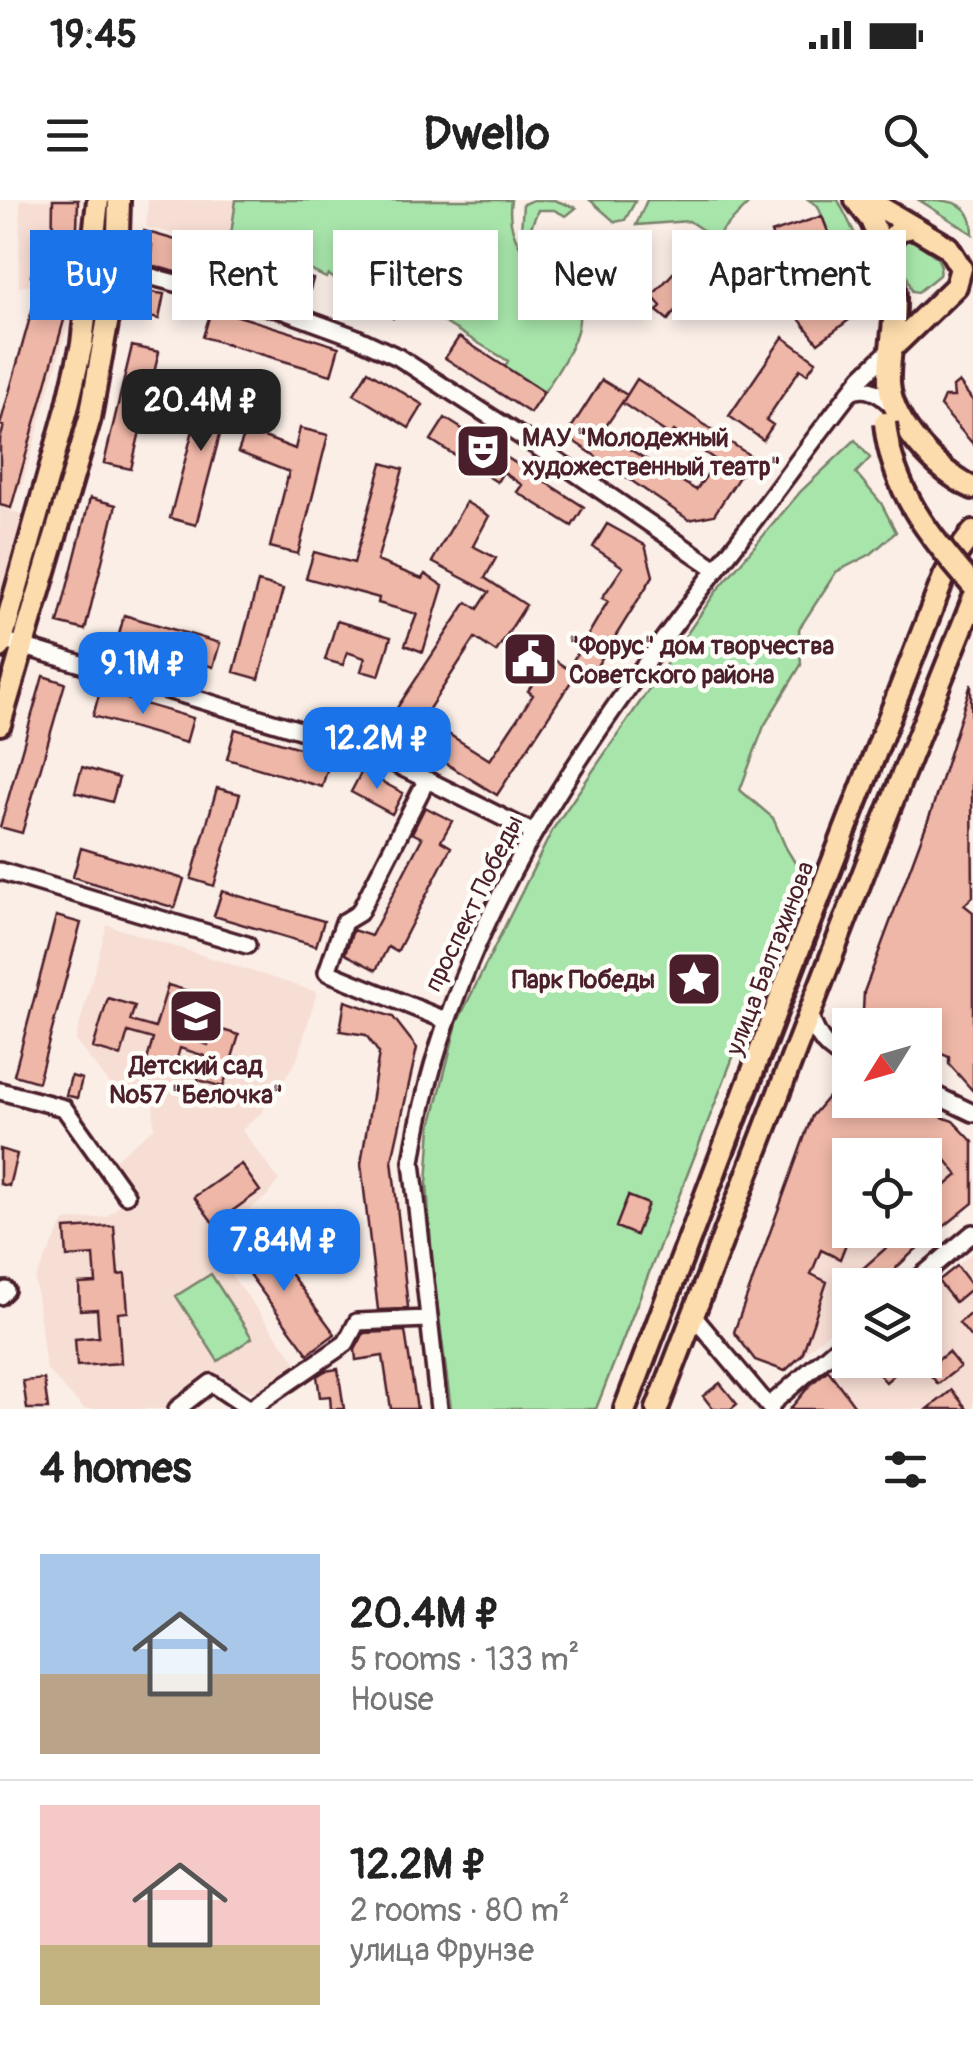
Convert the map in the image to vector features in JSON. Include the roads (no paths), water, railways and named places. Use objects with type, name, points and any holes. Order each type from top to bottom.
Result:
[{"type":"main road","points":[[0,724],[8,645],[82,344],[98,200]]},
{"type":"main road","points":[[118,230],[119,200]]},
{"type":"main road","points":[[856,200],[875,230]]},
{"type":"main road","points":[[868,200],[948,247],[973,252]]},
{"type":"main road","points":[[904,230],[911,227]]},
{"type":"main road","points":[[893,347],[956,286],[960,262],[948,247]]},
{"type":"main road","points":[[906,300],[917,304],[941,297]]},
{"type":"main road","points":[[8,645],[90,418],[108,320]]},
{"type":"main road","points":[[894,320],[887,404],[890,455],[912,510],[973,586]]},
{"type":"main road","points":[[887,404],[932,460],[973,488]]},
{"type":"main road","name":"улица Балтахинова","points":[[625,1409],[804,932],[944,578],[973,532]]},
{"type":"main road","points":[[657,1409],[973,600]]},
{"type":"main road","points":[[804,932],[836,944]]},
{"type":"street","points":[[152,277],[280,310],[355,336],[398,357],[716,569]]},
{"type":"street","name":"проспект Победы","points":[[439,1409],[412,1162],[445,1020],[472,953],[532,832],[664,634],[849,394],[893,347]]},
{"type":"street","points":[[849,394],[861,388],[887,404]]},
{"type":"street","points":[[8,645],[369,752],[532,832]]},
{"type":"street","points":[[426,781],[359,913],[344,922],[327,972],[445,1020]]},
{"type":"street","points":[[0,871],[248,945]]},
{"type":"street","points":[[810,1016],[818,1038],[832,1051]]},
{"type":"street","points":[[0,1091],[64,1108],[126,1195]]},
{"type":"street","points":[[942,1098],[973,1113]]},
{"type":"street","points":[[931,1268],[973,1232]]},
{"type":"street","points":[[694,1316],[770,1408],[832,1352]]},
{"type":"street","points":[[177,1409],[211,1383],[250,1409],[346,1343],[357,1322],[427,1319]]},
{"type":"water","points":[[683,973],[693,977],[697,987],[693,997],[683,1001],[673,997],[669,987],[673,977]]},
{"type":"tram line","points":[[638,1409],[953,585],[973,552]]},
{"type":"place","name":"МАУ \"Молодежный художественный театр\"","points":[[483,451]]},
{"type":"place","name":"\"Форус\" дом творчества Советского района","points":[[530,659]]},
{"type":"place","name":"Парк Победы","points":[[694,979]]},
{"type":"place","name":"Детский сад №57 \"Белочка\"","points":[[196,1016]]}]
